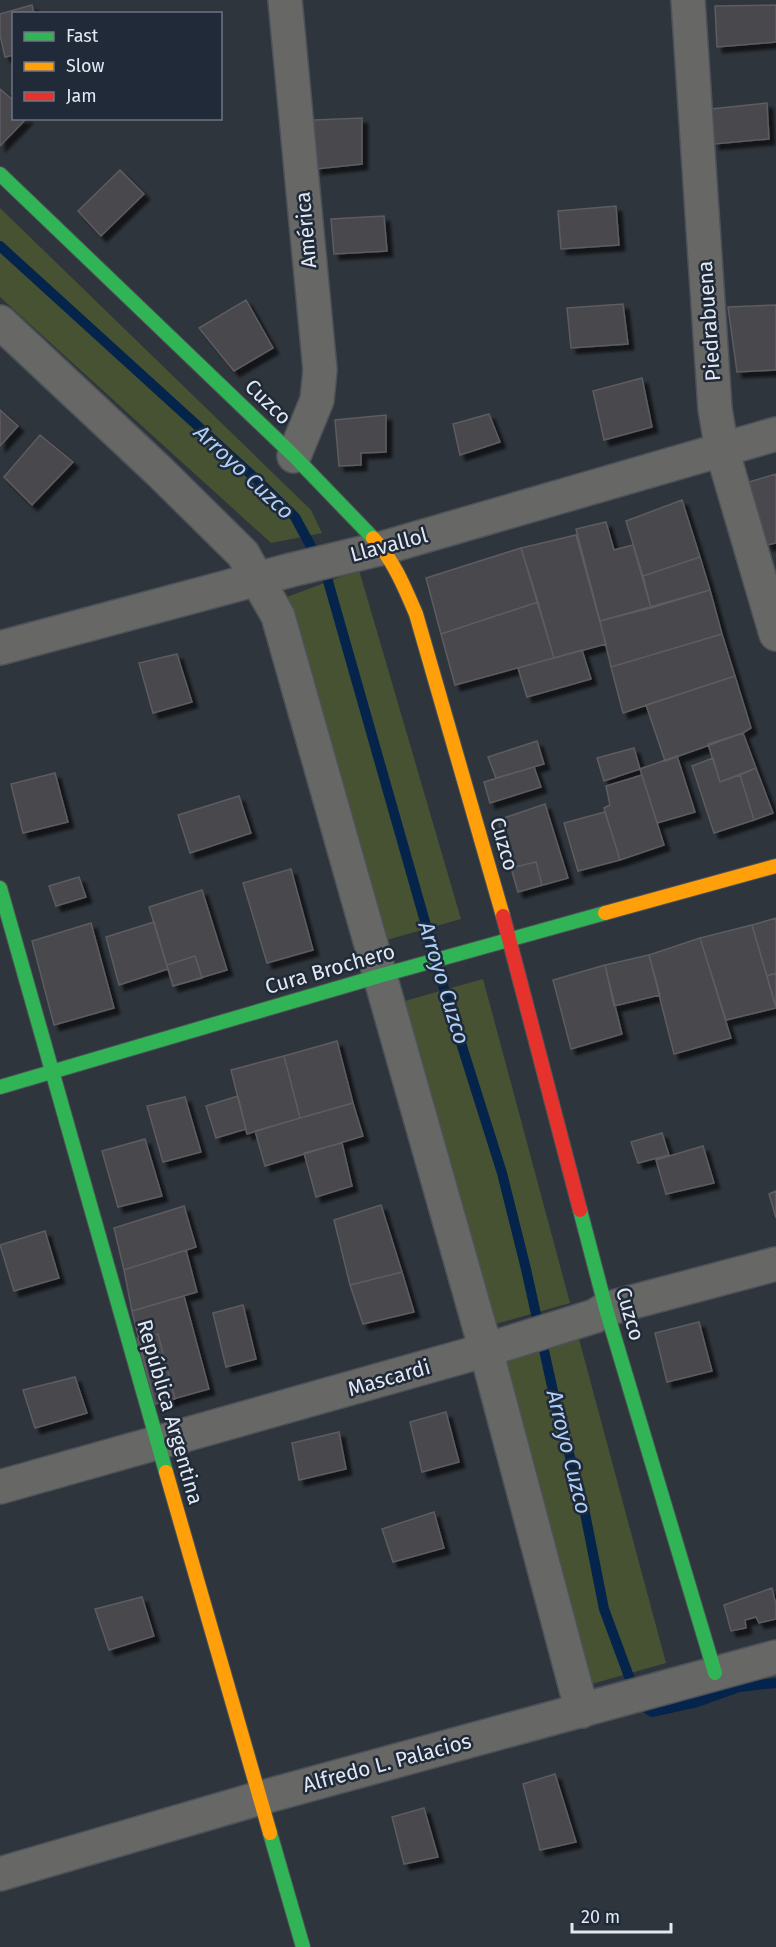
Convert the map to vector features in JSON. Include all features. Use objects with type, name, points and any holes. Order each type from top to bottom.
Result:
[{"type":"street","name":"América","points":[[285,0],[320,370],[316,400],[294,456]]},
{"type":"street","name":"Piedrabuena","points":[[688,0],[715,409],[722,450],[776,634]]},
{"type":"street","name":"Cuzco","points":[[0,174],[294,456],[368,551],[403,584],[416,614],[510,939],[601,1312],[707,1675]]},
{"type":"street","points":[[0,322],[160,472],[243,554],[278,616],[379,976],[491,1349],[582,1711]]},
{"type":"street","name":"Llavallol","points":[[0,648],[368,551],[776,434]]},
{"type":"street","name":"Cura Brochero","points":[[0,1087],[379,976],[776,867]]},
{"type":"street","name":"República Argentina","points":[[0,888],[303,1947]]},
{"type":"street","name":"Mascardi","points":[[0,1487],[491,1349],[601,1312],[776,1264]]},
{"type":"street","name":"Alfredo L. Palacios","points":[[0,1874],[260,1798],[776,1658]]},
{"type":"green space","points":[[0,208],[311,510],[322,533],[271,543],[0,297]]},
{"type":"green space","points":[[359,570],[461,919],[383,941],[287,597]]},
{"type":"green space","points":[[483,979],[570,1303],[492,1325],[401,1002]]},
{"type":"green space","points":[[579,1339],[666,1663],[588,1685],[497,1363]]},
{"type":"building","points":[[32,5],[34,12],[12,12],[12,55],[5,57],[0,35],[0,14]]},
{"type":"building","points":[[776,5],[776,42],[717,47],[715,6]]},
{"type":"building","points":[[0,89],[12,99],[12,120],[25,120],[0,146]]},
{"type":"building","points":[[767,103],[769,139],[714,144],[711,109]]},
{"type":"building","points":[[362,118],[362,164],[316,169],[314,120]]},
{"type":"building","points":[[120,170],[144,194],[101,236],[78,211]]},
{"type":"building","points":[[616,206],[619,245],[561,249],[558,211]]},
{"type":"building","points":[[384,216],[387,251],[334,254],[331,219]]},
{"type":"building","points":[[246,300],[273,348],[234,371],[199,328]]},
{"type":"building","points":[[623,304],[628,344],[571,348],[567,308]]},
{"type":"building","points":[[776,305],[776,370],[737,372],[728,307]]},
{"type":"building","points":[[642,378],[652,427],[604,440],[593,391]]},
{"type":"building","points":[[0,410],[18,426],[0,446]]},
{"type":"building","points":[[489,414],[500,442],[460,455],[453,424]]},
{"type":"building","points":[[386,415],[386,452],[361,453],[361,465],[339,466],[335,420]]},
{"type":"building","points":[[40,435],[73,462],[32,505],[4,477]]},
{"type":"building","points":[[776,474],[776,543],[767,545],[749,482]]},
{"type":"building","points":[[682,500],[700,557],[643,576],[626,521]]},
{"type":"building","points":[[606,522],[614,550],[633,545],[651,608],[600,621],[576,529]]},
{"type":"building","points":[[576,535],[606,644],[554,658],[521,548]]},
{"type":"building","points":[[521,548],[538,602],[441,634],[426,578]]},
{"type":"building","points":[[700,557],[710,590],[651,608],[643,576]]},
{"type":"building","points":[[710,590],[722,634],[611,667],[600,621]]},
{"type":"building","points":[[538,602],[554,658],[455,685],[441,634]]},
{"type":"building","points":[[722,634],[735,676],[623,713],[611,667]]},
{"type":"building","points":[[582,650],[591,679],[527,697],[518,668]]},
{"type":"building","points":[[177,654],[192,702],[153,713],[139,663]]},
{"type":"building","points":[[735,676],[751,728],[743,733],[665,761],[646,705]]},
{"type":"building","points":[[743,733],[756,768],[720,782],[708,744]]},
{"type":"building","points":[[537,741],[544,764],[496,778],[488,757]]},
{"type":"building","points":[[634,748],[640,769],[604,781],[597,758]]},
{"type":"building","points":[[677,756],[695,812],[657,823],[640,769]]},
{"type":"building","points":[[713,758],[720,782],[740,775],[754,820],[714,833],[692,766]]},
{"type":"building","points":[[534,767],[541,787],[490,803],[484,782]]},
{"type":"building","points":[[756,768],[773,813],[754,820],[740,775]]},
{"type":"building","points":[[55,773],[68,822],[23,833],[11,784]]},
{"type":"building","points":[[642,775],[664,845],[620,860],[604,808],[610,805],[606,786]]},
{"type":"building","points":[[239,796],[251,833],[190,853],[178,815]]},
{"type":"building","points":[[545,804],[568,878],[518,892],[498,820]]},
{"type":"building","points":[[605,812],[620,860],[578,871],[564,823]]},
{"type":"building","points":[[536,862],[542,885],[518,892],[511,868]]},
{"type":"building","points":[[291,869],[313,950],[267,963],[243,883]]},
{"type":"building","points":[[79,877],[86,897],[56,906],[49,886]]},
{"type":"building","points":[[202,890],[227,970],[173,986],[149,907]]},
{"type":"building","points":[[776,918],[776,973],[767,976],[752,925]]},
{"type":"building","points":[[154,922],[168,969],[119,985],[106,937]]},
{"type":"building","points":[[91,923],[114,1008],[54,1025],[32,941]]},
{"type":"building","points":[[752,925],[776,1008],[726,1020],[700,938]]},
{"type":"building","points":[[700,938],[731,1038],[674,1054],[649,955]]},
{"type":"building","points":[[649,955],[660,995],[614,1006],[605,965]]},
{"type":"building","points":[[195,956],[202,978],[173,986],[167,965]]},
{"type":"building","points":[[605,965],[622,1034],[571,1049],[553,980]]},
{"type":"building","points":[[776,973],[776,1007],[767,976]]},
{"type":"building","points":[[337,1041],[353,1103],[300,1118],[284,1056]]},
{"type":"building","points":[[284,1056],[300,1118],[247,1134],[231,1070]]},
{"type":"building","points":[[238,1096],[246,1129],[216,1138],[206,1106]]},
{"type":"building","points":[[185,1097],[201,1152],[163,1162],[147,1106]]},
{"type":"building","points":[[353,1103],[363,1136],[265,1166],[255,1131]]},
{"type":"building","points":[[662,1133],[669,1155],[638,1163],[631,1142]]},
{"type":"building","points":[[145,1139],[162,1196],[118,1207],[102,1151]]},
{"type":"building","points":[[342,1143],[352,1186],[316,1197],[304,1153]]},
{"type":"building","points":[[703,1146],[714,1183],[666,1194],[656,1160]]},
{"type":"building","points":[[776,1191],[776,1218],[769,1194]]},
{"type":"building","points":[[381,1205],[402,1272],[350,1285],[334,1220]]},
{"type":"building","points":[[184,1206],[196,1247],[124,1270],[114,1228]]},
{"type":"building","points":[[45,1231],[59,1278],[14,1291],[0,1245]]},
{"type":"building","points":[[186,1250],[197,1292],[132,1311],[124,1270]]},
{"type":"building","points":[[402,1272],[414,1312],[363,1324],[350,1285]]},
{"type":"building","points":[[184,1296],[209,1389],[155,1404],[132,1311]]},
{"type":"building","points":[[243,1305],[256,1359],[226,1367],[213,1313]]},
{"type":"building","points":[[699,1322],[712,1371],[667,1382],[655,1333]]},
{"type":"building","points":[[158,1334],[175,1399],[155,1404],[137,1338]]},
{"type":"building","points":[[75,1377],[87,1413],[35,1428],[23,1390]]},
{"type":"building","points":[[446,1412],[459,1462],[422,1472],[410,1422]]},
{"type":"building","points":[[339,1432],[346,1469],[299,1480],[292,1443]]},
{"type":"building","points":[[434,1512],[444,1548],[393,1562],[382,1529]]},
{"type":"building","points":[[772,1588],[776,1619],[759,1623],[756,1617],[745,1620],[746,1628],[731,1631],[724,1605]]},
{"type":"building","points":[[142,1597],[154,1636],[109,1650],[95,1609]]},
{"type":"building","points":[[555,1774],[576,1842],[540,1850],[523,1784]]},
{"type":"building","points":[[424,1808],[438,1857],[404,1864],[392,1817]]},
{"type":"waterway","name":"Arroyo Cuzco","points":[[0,246],[295,517],[326,574],[445,992],[502,1173],[559,1418],[583,1503],[604,1609],[636,1701],[652,1712],[697,1702],[739,1687],[776,1683]]},
{"type":"traffic: fast","points":[[0,174],[294,456],[373,538]]},
{"type":"traffic: fast","points":[[0,888],[166,1472]]},
{"type":"traffic: fast","points":[[0,1087],[379,976],[605,913]]},
{"type":"traffic: fast","points":[[580,1210],[606,1309],[715,1673]]},
{"type":"traffic: fast","points":[[270,1833],[303,1947]]},
{"type":"traffic: slow","points":[[373,538],[392,564],[416,614],[503,916]]},
{"type":"traffic: slow","points":[[605,913],[776,866]]},
{"type":"traffic: slow","points":[[166,1472],[270,1833]]},
{"type":"traffic: jam","points":[[503,916],[580,1210]]}]
